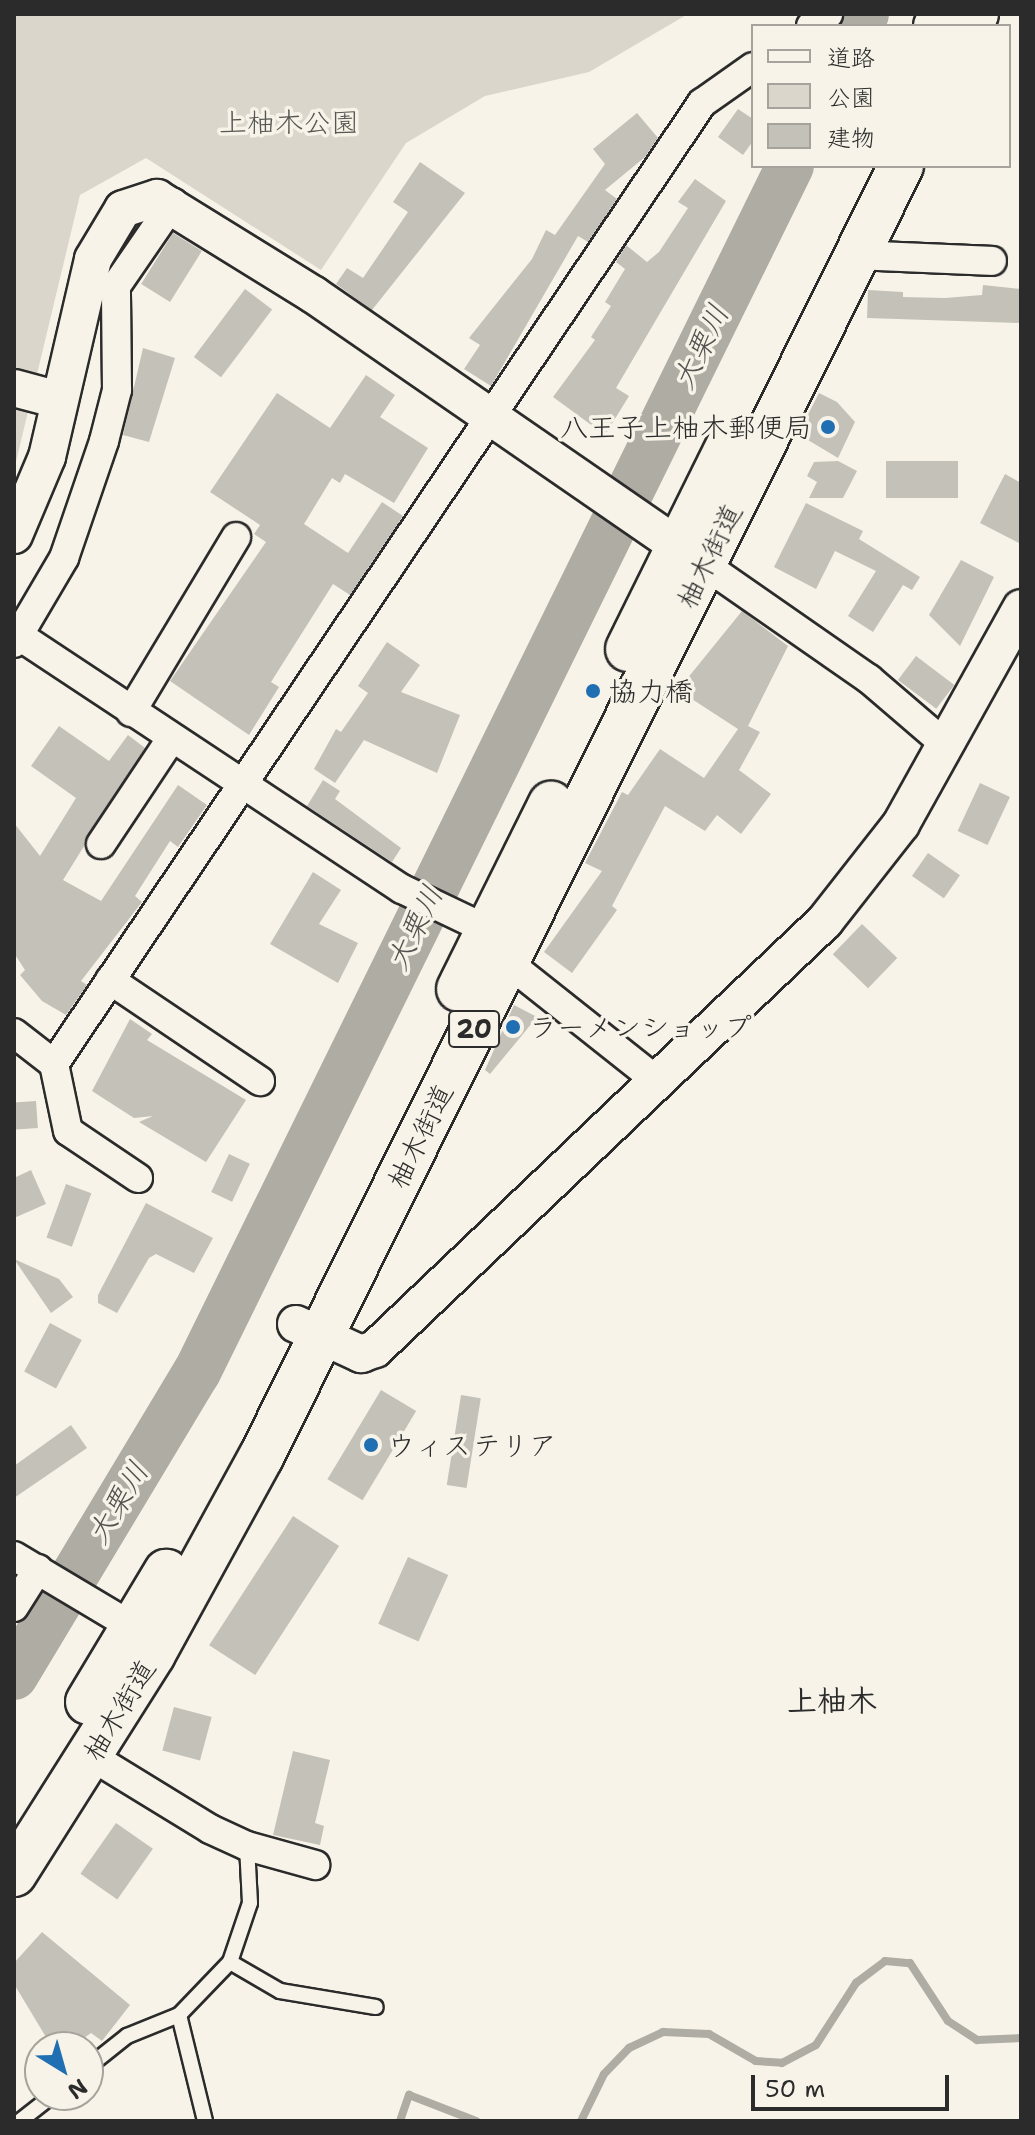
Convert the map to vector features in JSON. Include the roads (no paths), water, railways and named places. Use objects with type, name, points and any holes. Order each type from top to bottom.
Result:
[{"type":"main road","name":"柚木街道","points":[[14,1874],[91,1756],[209,1556],[483,935],[866,168]]},
{"type":"main road","name":"柚木街道","points":[[677,544],[857,255],[900,168]]},
{"type":"main road","name":"柚木街道","points":[[14,1819],[133,1627],[308,1330]]},
{"type":"street","points":[[54,1064],[702,103],[751,68]]},
{"type":"street","points":[[14,535],[47,457],[91,268],[108,230],[133,203],[157,198],[173,203],[604,493],[869,679],[946,745]]},
{"type":"street","points":[[173,203],[116,286],[117,390],[104,441],[64,558],[16,639],[402,889],[483,935],[656,1080]]},
{"type":"street","points":[[857,255],[992,261]]},
{"type":"street","points":[[14,388],[59,400]]},
{"type":"street","points":[[131,712],[236,537]]},
{"type":"street","points":[[308,1330],[361,1354],[375,1349],[841,904],[901,824],[1021,608]]},
{"type":"street","points":[[101,844],[171,739]]},
{"type":"street","points":[[110,980],[260,1081]]},
{"type":"street","points":[[14,1033],[54,1064],[68,1131],[138,1178]]},
{"type":"street","points":[[14,1607],[33,1567],[133,1627]]},
{"type":"street","points":[[91,1756],[247,1846],[315,1865]]},
{"type":"lane","points":[[104,2054],[127,2036],[179,2015],[230,1962],[250,1903],[247,1846]]},
{"type":"lane","points":[[230,1962],[280,1991],[376,2007]]},
{"type":"lane","points":[[179,2015],[205,2121]]},
{"type":"waterway","name":"大栗川","points":[[860,24],[865,14]]},
{"type":"waterway","name":"大栗川","points":[[14,1676],[197,1372],[789,168]]},
{"type":"waterway","points":[[581,2121],[604,2074],[629,2048],[663,2032],[709,2034],[756,2061],[782,2063],[816,2045],[856,1983],[885,1961],[910,1963],[948,2021],[977,2040],[1021,2038]]},
{"type":"waterway","points":[[400,2121],[409,2095],[476,2121]]},
{"type":"place","name":"八王子上柚木郵便局","points":[[828,427]]},
{"type":"place","name":"協力橋","points":[[593,691]]},
{"type":"place","name":"ラーメンショップ","points":[[513,1027]]},
{"type":"place","name":"ウィステリア","points":[[371,1445]]},
{"type":"district","name":"上柚木","points":[[832,1701]]},
{"type":"park label","name":"上柚木公園","points":[[289,122]]}]
